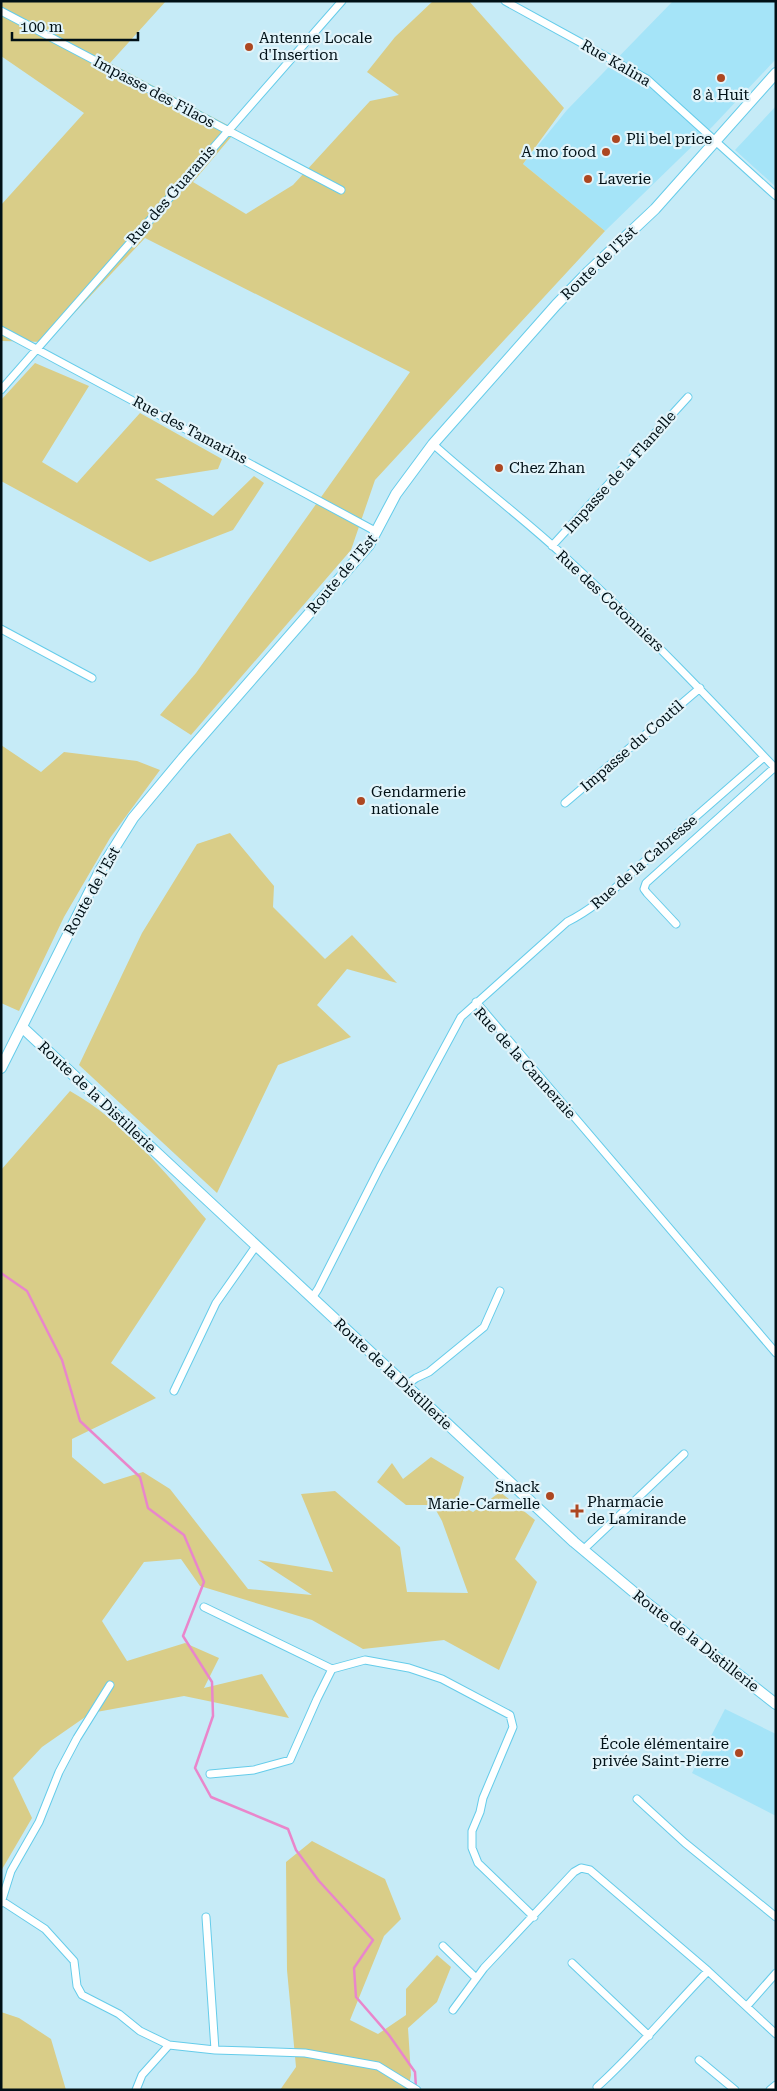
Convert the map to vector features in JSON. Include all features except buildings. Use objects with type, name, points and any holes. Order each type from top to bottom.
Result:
[{"type":"main road","name":"Route de l'Est","points":[[1,1068],[23,1028],[65,938],[101,869],[134,818],[183,758],[369,545],[378,532],[396,494],[433,444],[556,305],[655,209],[776,73]]},
{"type":"main road","name":"Route de la Distillerie","points":[[23,1028],[583,1550],[776,1704]]},
{"type":"street","name":"Rue des Guaranis","points":[[1,390],[342,1]]},
{"type":"street","name":"Rue Kalina","points":[[505,1],[647,79],[776,196]]},
{"type":"street","name":"Impasse des Filaos","points":[[1,11],[341,190]]},
{"type":"street","name":"Rue des Tamarins","points":[[1,330],[378,532]]},
{"type":"street","name":"Impasse de la Flanelle","points":[[552,546],[688,397]]},
{"type":"street","name":"Rue des Cotonniers","points":[[433,444],[552,546],[641,628],[775,769]]},
{"type":"street","points":[[1,629],[92,678]]},
{"type":"street","name":"Impasse du Coutil","points":[[565,804],[700,688]]},
{"type":"street","name":"Rue de la Cabresse","points":[[476,1002],[567,922],[584,913],[610,894],[629,875],[764,757]]},
{"type":"street","points":[[676,924],[647,894],[644,889],[646,883],[775,769]]},
{"type":"street","name":"Rue de la Canneraie","points":[[312,1298],[454,1029],[476,1002],[776,1353]]},
{"type":"street","points":[[174,1391],[216,1303],[256,1246]]},
{"type":"street","points":[[405,1386],[429,1372],[484,1327],[500,1291]]},
{"type":"street","points":[[583,1550],[684,1454]]},
{"type":"street","points":[[204,1607],[332,1669],[365,1660],[409,1668],[442,1678],[510,1715],[513,1727],[483,1798],[480,1812],[472,1831],[472,1848],[478,1863],[534,1917]]},
{"type":"street","points":[[210,1774],[254,1770],[290,1760],[316,1699],[332,1669]]},
{"type":"street","points":[[110,1685],[77,1738],[59,1772],[39,1822],[11,1871],[2,1902],[45,1929],[74,1961],[77,1986],[82,1995],[119,2014],[140,2031],[169,2045],[215,2050],[305,2053],[378,2066],[417,2090]]},
{"type":"street","points":[[637,1799],[685,1842],[776,1917]]},
{"type":"street","points":[[453,2010],[476,1978],[504,1946],[534,1917],[574,1872],[580,1868],[590,1870],[708,1971],[776,2034]]},
{"type":"street","points":[[206,1917],[215,2050]]},
{"type":"street","points":[[443,1946],[476,1978]]},
{"type":"street","points":[[572,1963],[649,2036]]},
{"type":"street","points":[[597,2087],[622,2065],[708,1971]]},
{"type":"street","points":[[747,2006],[776,1973]]},
{"type":"street","points":[[136,2090],[142,2075],[169,2045]]},
{"type":"street","points":[[699,2060],[734,2090]]},
{"type":"street","points":[[770,2090],[776,2084]]},
{"type":"shaded area","points":[[1,1],[166,1],[110,63],[237,130],[193,182],[246,214],[293,185],[370,101],[399,95],[367,72],[395,37],[433,1],[469,1],[564,108],[523,164],[605,231],[375,480],[351,550],[191,735],[160,715],[196,673],[410,372],[145,238],[47,342],[1,341],[1,205],[84,113],[1,56]]},
{"type":"shaded area","points":[[673,1],[776,1],[776,59],[712,127],[605,231],[523,164],[567,110]]},
{"type":"shaded area","points":[[776,106],[776,187],[735,150]]},
{"type":"shaded area","points":[[35,363],[89,386],[42,462],[77,483],[140,413],[222,459],[218,469],[155,479],[213,516],[254,476],[264,483],[233,530],[150,562],[1,481],[1,400]]},
{"type":"shaded area","points":[[1,745],[41,772],[64,752],[137,761],[160,770],[110,838],[64,917],[19,1011],[1,1003]]},
{"type":"shaded area","points":[[230,833],[274,886],[273,907],[325,959],[352,935],[397,983],[347,969],[317,1005],[351,1037],[278,1065],[217,1193],[79,1065],[142,933],[197,844]]},
{"type":"shaded area","points":[[70,1091],[108,1117],[143,1149],[206,1219],[111,1363],[156,1398],[72,1439],[72,1457],[104,1484],[143,1472],[170,1489],[248,1589],[312,1595],[258,1560],[333,1572],[301,1494],[335,1491],[400,1547],[407,1592],[468,1593],[442,1521],[433,1505],[406,1505],[377,1482],[392,1463],[403,1479],[431,1457],[464,1477],[456,1504],[473,1512],[500,1492],[535,1520],[515,1559],[537,1582],[499,1670],[444,1640],[363,1649],[312,1620],[200,1586],[181,1559],[144,1562],[102,1621],[127,1661],[185,1643],[219,1658],[204,1688],[262,1674],[289,1718],[184,1696],[91,1713],[42,1747],[13,1778],[32,1818],[1,1871],[1,1170]]},
{"type":"shaded area","name":"École élémentaire privée Saint-Pierre","points":[[725,1709],[776,1734],[776,1816],[692,1773]]},
{"type":"shaded area","points":[[312,1841],[385,1879],[401,1919],[384,1936],[350,2020],[378,2034],[406,2015],[406,1989],[437,1955],[451,1967],[437,2002],[408,2028],[411,2075],[408,2090],[280,2090],[296,2067],[287,1970],[286,1862]]},
{"type":"shaded area","points":[[1,2012],[19,2018],[51,2039],[66,2090],[1,2090]]},
{"type":"waterway","points":[[1,1273],[27,1291],[62,1360],[80,1421],[140,1477],[148,1508],[184,1535],[204,1582],[183,1636],[212,1682],[213,1716],[195,1768],[211,1797],[288,1829],[296,1850],[319,1881],[373,1940],[354,1968],[356,1997],[389,2035],[415,2072],[416,2088]]},
{"type":"place","name":"Antenne Locale d'Insertion","points":[[249,47]]},
{"type":"place","name":"8 à Huit","points":[[721,78]]},
{"type":"place","name":"Pli bel price","points":[[616,139]]},
{"type":"place","name":"A mo food","points":[[606,152]]},
{"type":"place","name":"Laverie","points":[[588,179]]},
{"type":"place","name":"Chez Zhan","points":[[499,468]]},
{"type":"place","name":"Gendarmerie nationale","points":[[361,801]]},
{"type":"place","name":"Snack Marie-Carmelle","points":[[550,1496]]},
{"type":"place","name":"Pharmacie de Lamirande","points":[[577,1511]]},
{"type":"place","name":"École élémentaire privée Saint-Pierre","points":[[739,1753]]}]
